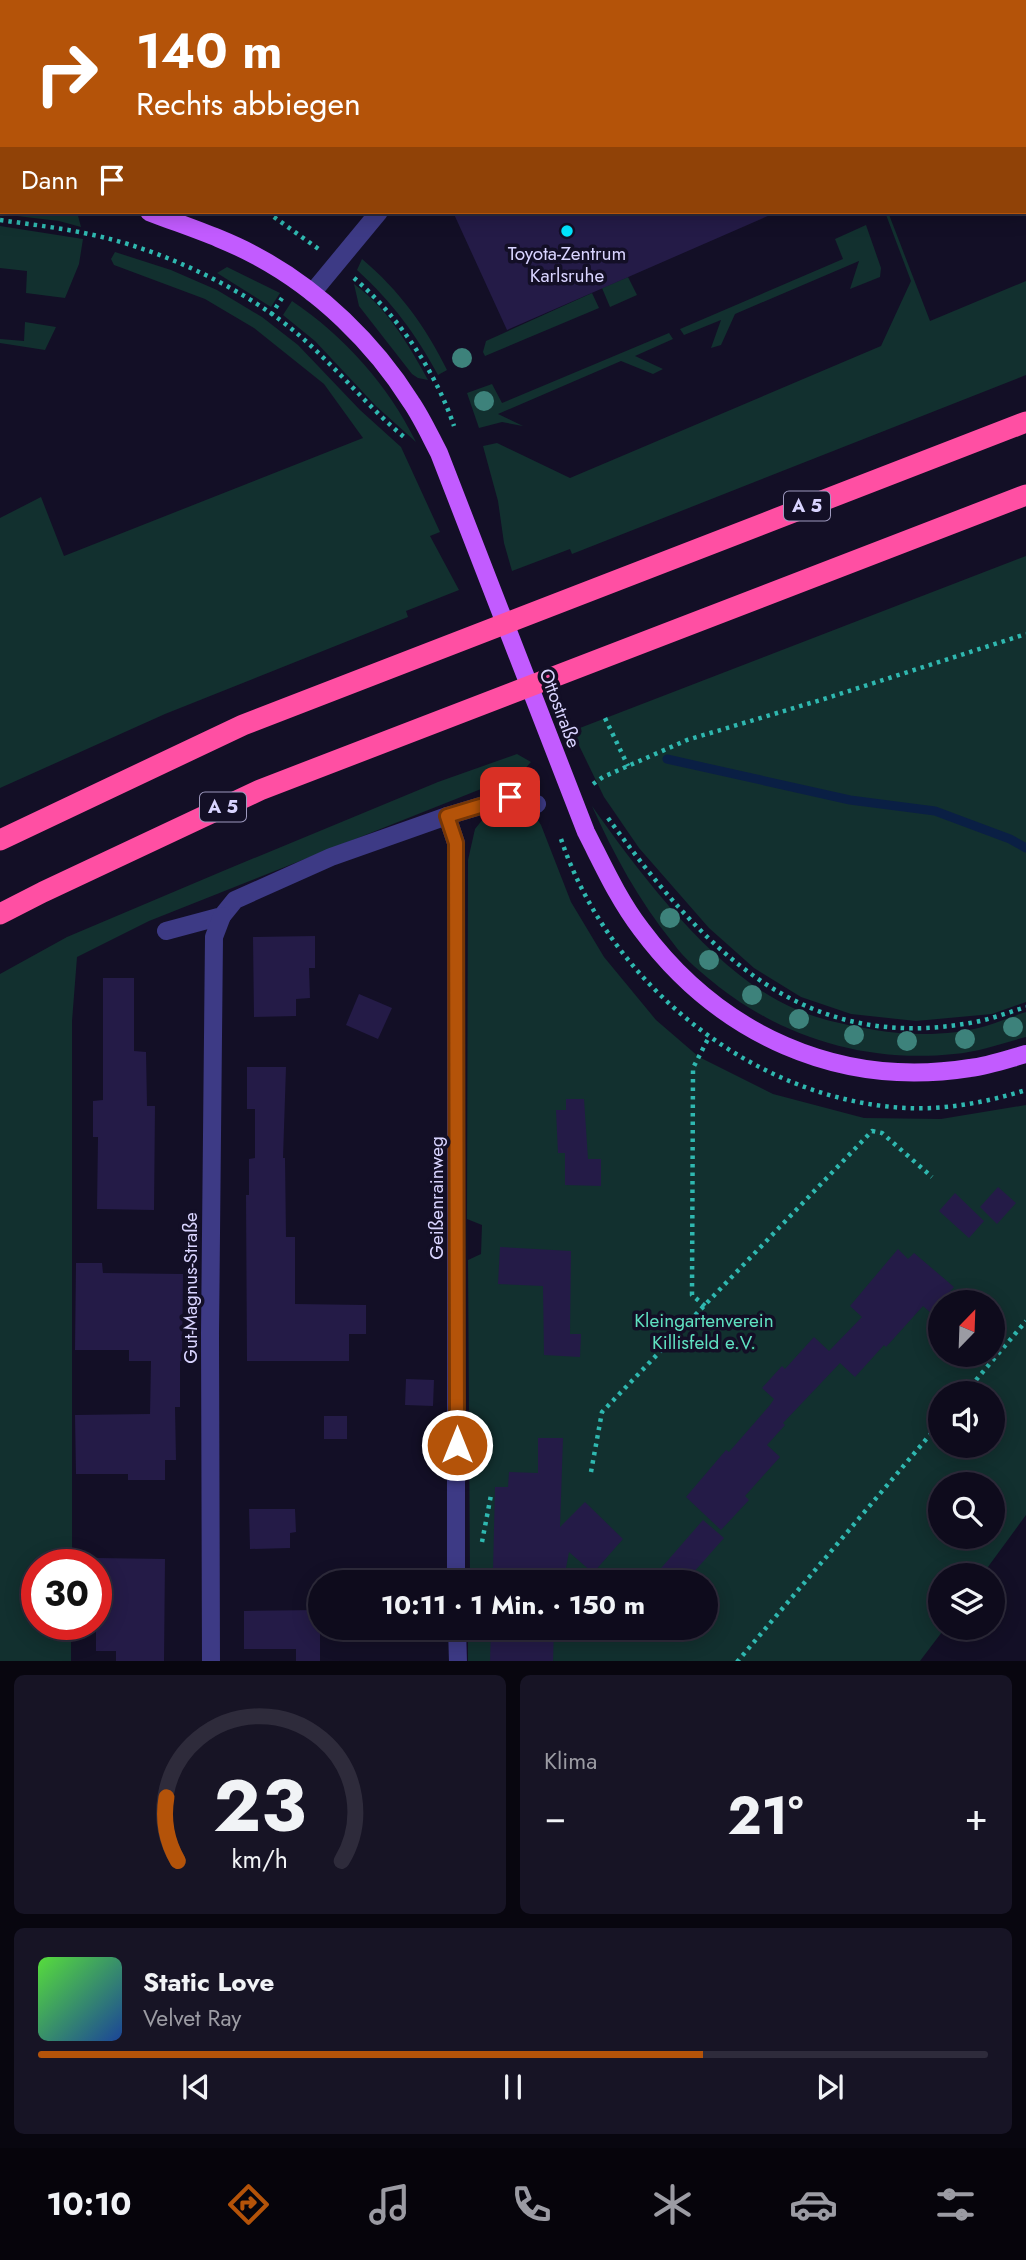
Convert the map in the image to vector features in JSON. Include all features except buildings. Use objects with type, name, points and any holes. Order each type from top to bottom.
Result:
[{"type":"highway","name":"A 5","points":[[0,840],[243,725],[1026,422]]},
{"type":"highway","name":"A 5","points":[[0,914],[260,790],[1026,495]]},
{"type":"main road","name":"Ottostraße","points":[[154,214],[256,256],[294,279],[369,347],[412,402],[439,453],[586,832],[614,888],[641,929],[701,995],[753,1030],[780,1044],[845,1066],[882,1071],[931,1072],[971,1068],[1026,1054]]},
{"type":"street","points":[[312,293],[377,214]]},
{"type":"street","points":[[166,931],[222,916],[234,900],[331,857],[447,816],[510,797],[537,804]]},
{"type":"street","name":"Geißenrainweg","points":[[447,816],[456,843],[456,1570]]},
{"type":"street","name":"Gut-Magnus-Straße","points":[[211,1661],[214,937],[222,916]]},
{"type":"street","points":[[457,1640],[458,1661]]},
{"type":"path","points":[[0,220],[128,244],[231,290],[299,335],[326,360],[373,412],[405,438],[410,447]]},
{"type":"path","points":[[585,776],[589,786],[603,777],[687,740],[1026,634]]},
{"type":"path","points":[[606,718],[628,766]]},
{"type":"path","points":[[607,817],[638,859],[711,941],[736,965],[787,999],[866,1024],[914,1028],[978,1022],[1026,1007]]},
{"type":"path","points":[[705,1306],[692,1295],[693,1068],[709,1037]]},
{"type":"path","points":[[591,1472],[603,1412],[872,1131],[881,1133],[932,1177]]},
{"type":"path","points":[[975,1381],[1026,1321]]},
{"type":"path","points":[[737,1661],[928,1437]]},
{"type":"path","points":[[481,1544],[491,1494]]},
{"type":"green space","points":[[0,214],[78,214],[81,227],[59,221]]},
{"type":"green space","points":[[886,214],[889,214],[930,321],[1026,281],[1026,375],[572,554],[570,549],[512,571],[504,543],[498,501],[483,446],[497,443],[570,478],[881,346],[911,281]]},
{"type":"green space","points":[[866,225],[881,268],[880,277],[850,289],[859,261],[735,314],[721,345],[711,348],[721,320],[684,335],[680,329],[843,259],[835,239]]},
{"type":"green space","points":[[0,226],[83,239],[79,264],[65,298],[26,293],[27,271],[0,268]]},
{"type":"green space","points":[[115,252],[171,270],[217,290],[262,317],[298,345],[360,410],[401,447],[440,532],[430,536],[459,590],[406,611],[408,617],[165,714],[0,788],[0,518],[41,497],[64,556],[363,438],[324,384],[254,328],[205,299],[114,265],[111,259]]},
{"type":"green space","points":[[362,259],[388,283],[410,310],[447,370],[438,375],[402,319],[382,294],[357,270]]},
{"type":"green space","points":[[227,267],[280,293],[271,307],[217,273]]},
{"type":"green space","points":[[628,277],[637,295],[610,307],[602,288]]},
{"type":"green space","points":[[354,284],[387,316],[405,340],[428,380],[412,374],[359,306]]},
{"type":"green space","points":[[592,293],[599,308],[485,356],[483,352],[486,341]]},
{"type":"green space","points":[[292,301],[329,330],[363,363],[392,401],[416,442],[376,406],[315,341],[283,315]]},
{"type":"green space","points":[[25,322],[56,327],[45,350],[0,343],[0,339],[24,341]]},
{"type":"green space","points":[[669,333],[673,339],[635,356],[663,369],[653,374],[621,361],[498,414],[523,426],[502,422],[479,428],[467,393],[492,384],[502,403]]},
{"type":"green space","points":[[1026,556],[1026,1002],[992,1014],[916,1021],[851,1014],[801,997],[754,968],[709,928],[639,848],[604,797],[572,731]]},
{"type":"green space","points":[[517,754],[531,762],[521,773],[149,921],[77,957],[72,1021],[72,1549],[21,1549],[21,1640],[71,1640],[71,1661],[0,1661],[0,974],[67,937],[438,782]]},
{"type":"green space","points":[[592,806],[681,920],[735,972],[793,1008],[844,1024],[916,1034],[972,1029],[1026,1012],[1026,1037],[963,1053],[891,1055],[830,1043],[772,1021],[719,987],[694,967],[678,949],[649,911],[628,877]]},
{"type":"green space","name":"Kleingartenverein Killisfeld e.V.","points":[[487,814],[535,816],[571,902],[604,957],[656,1020],[699,1057],[773,1094],[864,1118],[941,1119],[1026,1105],[1026,1515],[1005,1544],[1005,1472],[928,1472],[928,1549],[1001,1549],[991,1563],[928,1563],[928,1640],[936,1640],[920,1661],[468,1661],[468,1640],[718,1640],[718,1570],[470,1570],[468,1260],[481,1254],[482,1225],[467,1219],[468,860],[475,829]]},
{"type":"waterway","points":[[667,759],[850,800],[935,811],[1010,839],[1026,848]]},
{"type":"place","name":"Toyota-Zentrum Karlsruhe","points":[[567,231]]},
{"type":"route","points":[[457,1445],[456,843],[447,816],[510,797]]}]
